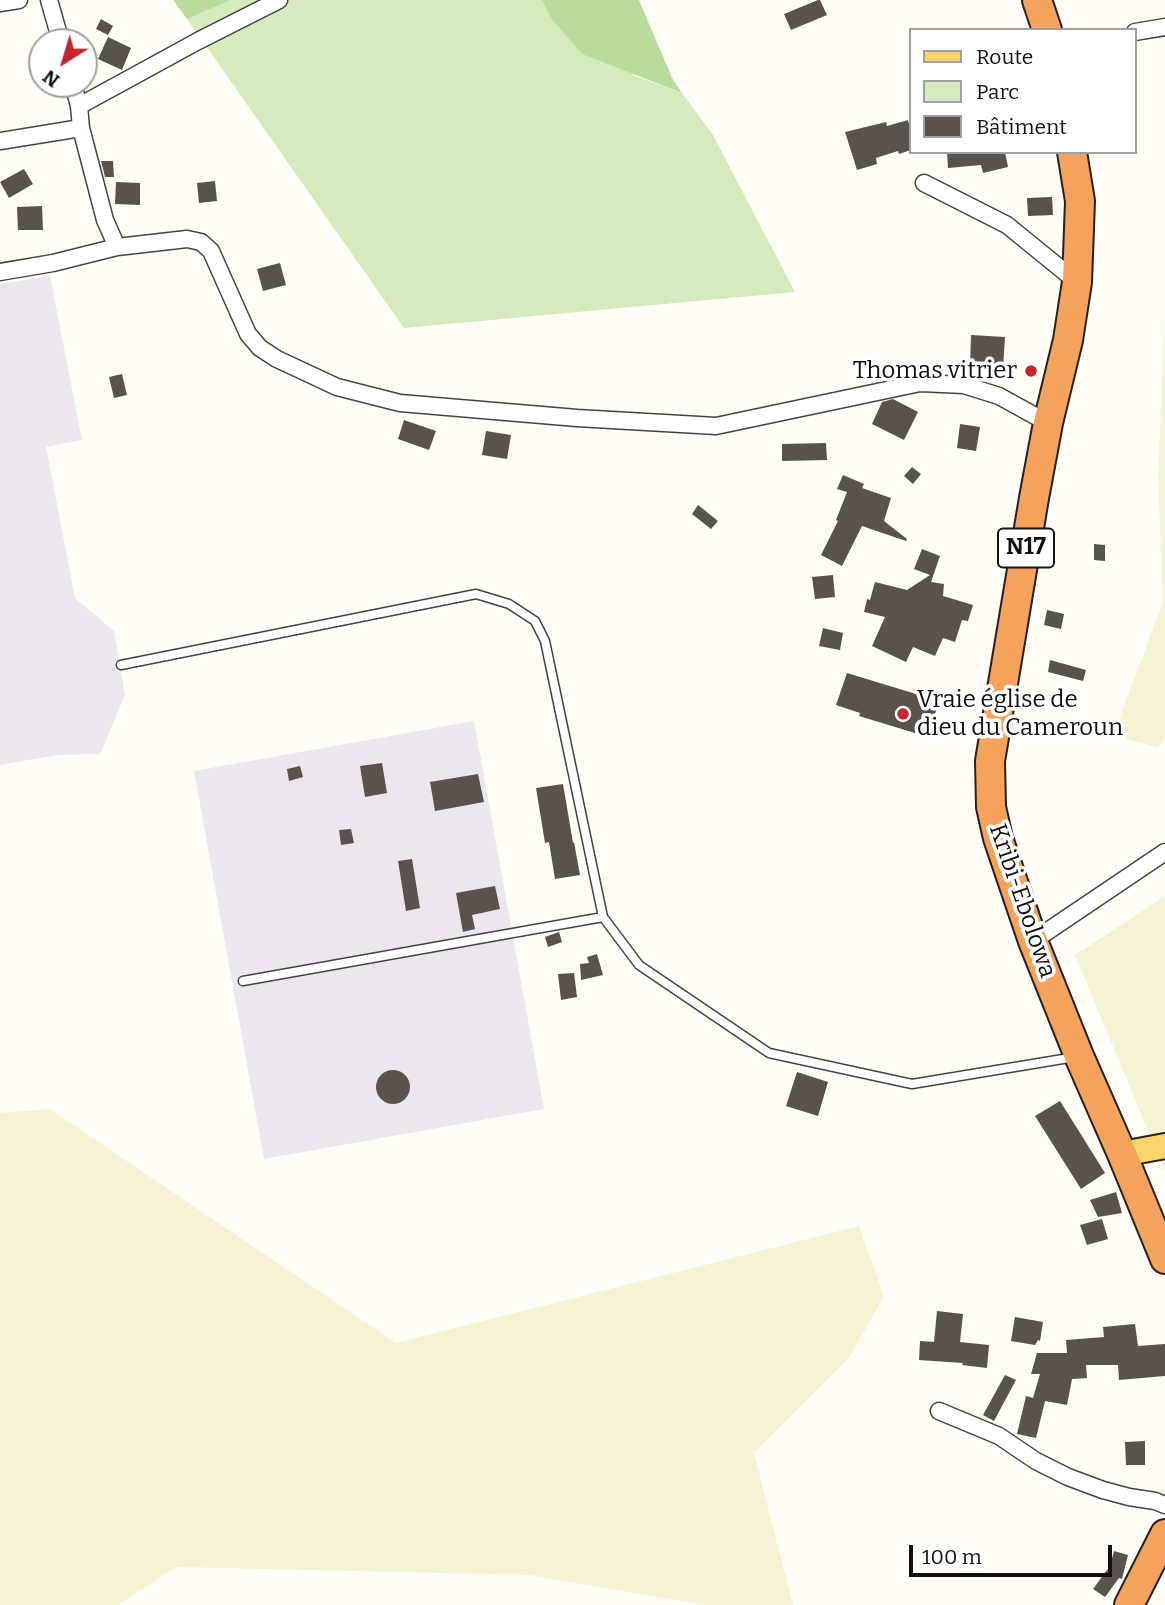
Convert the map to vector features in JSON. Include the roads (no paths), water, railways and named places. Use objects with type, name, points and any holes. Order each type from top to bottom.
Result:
[{"type":"highway","points":[[1037,0],[1046,28]]},
{"type":"highway","name":"Kribi-Ebolowa","points":[[1072,154],[1080,201],[1077,282],[1068,340],[1034,498],[990,761],[991,807],[998,838],[1033,941],[1165,1259]]},
{"type":"highway","points":[[1131,1604],[1165,1534]]},
{"type":"main road","points":[[1122,1154],[1165,1146]]},
{"type":"street","points":[[0,3],[19,0]]},
{"type":"street","points":[[49,0],[57,28]]},
{"type":"street","points":[[79,106],[279,0]]},
{"type":"street","points":[[1137,32],[1165,27]]},
{"type":"street","points":[[77,98],[81,128],[105,220],[117,247]]},
{"type":"street","points":[[0,141],[81,128]]},
{"type":"street","points":[[924,183],[1007,225],[1077,282]]},
{"type":"street","points":[[0,272],[53,264],[117,247],[187,239],[201,242],[211,251],[248,334],[260,348],[277,359],[337,387],[400,403],[577,418],[716,426],[920,383],[964,385],[999,396],[1048,424]]},
{"type":"street","points":[[1033,941],[1165,852]]},
{"type":"street","points":[[939,1411],[999,1436],[1036,1461],[1068,1478],[1165,1505]]},
{"type":"lane","points":[[121,665],[476,594],[509,604],[535,621],[545,640],[603,917],[639,965],[769,1053],[912,1083],[1079,1056]]},
{"type":"lane","points":[[243,981],[603,917]]},
{"type":"place","name":"Thomas vitrier","points":[[1031,371]]},
{"type":"place","name":"Vraie église de dieu du Cameroun","points":[[903,714]]}]
